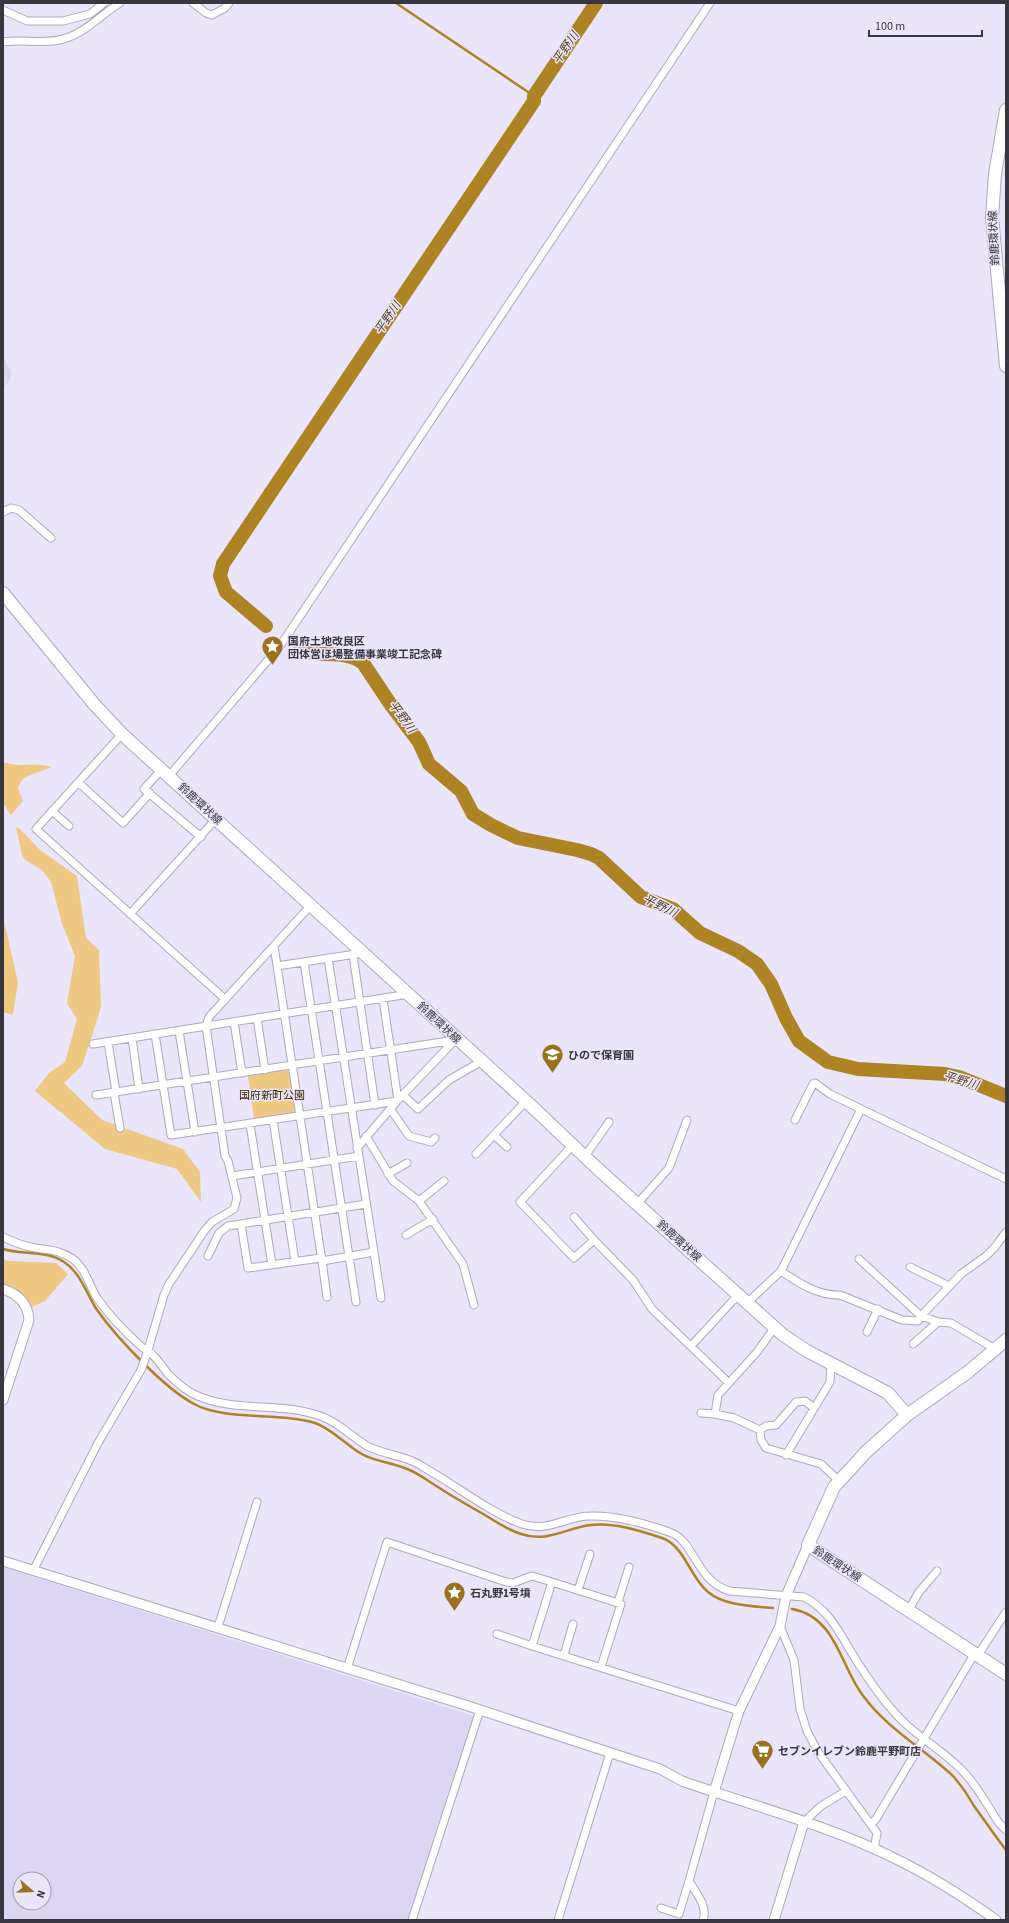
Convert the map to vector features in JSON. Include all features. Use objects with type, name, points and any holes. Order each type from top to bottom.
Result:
[{"type":"main road","name":"鈴鹿環状線","points":[[1006,110],[995,174],[992,217],[1006,366]]},
{"type":"main road","name":"鈴鹿環状線","points":[[3,593],[94,704],[122,734],[311,905],[357,953],[409,994],[456,1040],[482,1061],[637,1204],[775,1327],[807,1351],[888,1393],[907,1415]]},
{"type":"main road","name":"鈴鹿環状線","points":[[1006,1340],[968,1372],[907,1415],[866,1452],[839,1481],[830,1494],[808,1545],[1006,1674]]},
{"type":"street","points":[[3,10],[27,21],[63,22],[90,14],[104,3]]},
{"type":"street","points":[[3,42],[22,40],[51,41],[66,38],[93,24],[120,3]]},
{"type":"street","points":[[193,3],[206,13],[212,15],[225,8],[229,3]]},
{"type":"street","points":[[201,837],[144,789],[165,772],[280,646],[710,3]]},
{"type":"street","points":[[3,512],[11,508],[19,510],[51,538]]},
{"type":"street","points":[[122,734],[36,829],[225,999]]},
{"type":"street","points":[[79,783],[124,823],[150,794]]},
{"type":"street","points":[[52,811],[69,826]]},
{"type":"street","points":[[130,914],[216,819]]},
{"type":"street","points":[[33,1571],[98,1443],[141,1370],[164,1295],[169,1284],[212,1222],[234,1209],[237,1198],[228,1161],[225,1156],[206,1026],[209,1017],[311,905]]},
{"type":"street","points":[[274,946],[327,1297]]},
{"type":"street","points":[[276,966],[357,953],[359,1003],[375,1105]]},
{"type":"street","points":[[328,958],[381,1298]]},
{"type":"street","points":[[304,962],[356,1302]]},
{"type":"street","points":[[93,1044],[409,994]]},
{"type":"street","points":[[382,999],[399,1099]]},
{"type":"street","points":[[257,1018],[265,1070]]},
{"type":"street","points":[[234,1022],[242,1073]]},
{"type":"street","points":[[179,1031],[195,1132]]},
{"type":"street","points":[[155,1034],[172,1135],[375,1105],[399,1099],[418,1109],[450,1080],[482,1061]]},
{"type":"street","points":[[132,1038],[139,1089]]},
{"type":"street","points":[[96,1096],[456,1040]]},
{"type":"street","points":[[357,1148],[399,1099],[456,1040]]},
{"type":"street","points":[[108,1042],[120,1128]]},
{"type":"street","points":[[795,1120],[813,1084],[815,1083],[830,1094],[1006,1179]]},
{"type":"street","points":[[476,1154],[526,1101]]},
{"type":"street","points":[[691,1346],[742,1299],[781,1271],[861,1109]]},
{"type":"street","points":[[391,1110],[409,1136],[431,1142],[435,1138]]},
{"type":"street","points":[[273,1120],[295,1261]]},
{"type":"street","points":[[637,1204],[669,1168],[687,1120]]},
{"type":"street","points":[[585,1156],[609,1122]]},
{"type":"street","points":[[250,1124],[272,1265]]},
{"type":"street","points":[[494,1135],[507,1147]]},
{"type":"street","points":[[366,1136],[388,1174],[398,1187],[419,1201],[463,1264],[474,1305]]},
{"type":"street","points":[[573,1145],[520,1202],[574,1258],[594,1240]]},
{"type":"street","points":[[232,1176],[359,1156]]},
{"type":"street","points":[[388,1174],[407,1163]]},
{"type":"street","points":[[419,1201],[444,1181]]},
{"type":"street","points":[[208,1256],[214,1241],[223,1229],[228,1226],[366,1204]]},
{"type":"street","points":[[574,1216],[594,1240],[632,1280],[652,1309],[729,1383]]},
{"type":"street","points":[[406,1235],[433,1219]]},
{"type":"street","points":[[241,1224],[248,1268],[374,1252]]},
{"type":"street","points":[[781,1271],[800,1284],[819,1292],[834,1296],[840,1295],[902,1320],[918,1320],[960,1274],[986,1256],[1006,1232]]},
{"type":"street","points":[[3,1237],[14,1242],[36,1248],[57,1250],[74,1259],[90,1280],[96,1296],[116,1322],[170,1376],[196,1396],[218,1402],[305,1411],[322,1416],[331,1420],[370,1447],[412,1461],[494,1510],[522,1524],[541,1526],[556,1525],[589,1516],[629,1520],[671,1532],[678,1537],[712,1583],[720,1588],[729,1591],[804,1597],[809,1599],[831,1619],[842,1634],[861,1668],[888,1705],[922,1740],[968,1777],[999,1823],[1006,1830]]},
{"type":"street","points":[[859,1260],[922,1316],[938,1322],[951,1323],[995,1349]]},
{"type":"street","points":[[910,1267],[949,1286]]},
{"type":"street","points":[[3,1289],[14,1294],[23,1302],[28,1313],[28,1320],[3,1400]]},
{"type":"street","points":[[867,1332],[878,1310]]},
{"type":"street","points":[[913,1344],[938,1322]]},
{"type":"street","points":[[715,1414],[718,1395],[757,1352],[775,1327]]},
{"type":"street","points":[[786,1455],[830,1381],[831,1363]]},
{"type":"street","points":[[760,1430],[766,1426],[776,1425],[796,1402],[805,1401],[814,1408]]},
{"type":"street","points":[[701,1413],[734,1418],[760,1430]]},
{"type":"street","points":[[760,1430],[761,1440],[766,1448],[821,1464],[839,1481]]},
{"type":"street","points":[[218,1627],[257,1502]]},
{"type":"street","points":[[347,1669],[387,1542],[506,1582],[513,1583],[532,1576],[618,1602],[621,1604],[602,1667]]},
{"type":"street","points":[[661,1908],[678,1914],[739,1711],[780,1626],[786,1596],[808,1545]]},
{"type":"street","points":[[578,1590],[590,1554]]},
{"type":"street","points":[[3,1561],[218,1627],[660,1769],[682,1781],[804,1822],[874,1849],[940,1883],[996,1920]]},
{"type":"street","points":[[618,1602],[629,1567]]},
{"type":"street","points":[[908,1611],[919,1592],[937,1571]]},
{"type":"street","points":[[532,1646],[552,1582]]},
{"type":"street","points":[[871,1824],[876,1819],[922,1740],[976,1654],[1006,1612]]},
{"type":"street","points":[[564,1655],[573,1624]]},
{"type":"street","points":[[780,1626],[794,1660],[800,1709],[806,1732],[818,1752],[877,1833],[874,1849]]},
{"type":"street","points":[[497,1634],[739,1711]]},
{"type":"street","points":[[412,1920],[480,1710]]},
{"type":"street","points":[[558,1920],[610,1752]]},
{"type":"street","points":[[774,1920],[804,1822],[821,1806],[846,1791]]},
{"type":"street","points":[[689,1881],[700,1898],[705,1912],[703,1920]]},
{"type":"shaded area","points":[[3,357],[11,371],[11,379],[3,388]]},
{"type":"shaded area","points":[[3,1567],[474,1716],[409,1920],[3,1920]]},
{"type":"green space","points":[[3,762],[15,765],[40,765],[52,767],[28,776],[22,780],[18,788],[23,801],[11,815],[3,803]]},
{"type":"green space","points":[[16,827],[20,829],[40,850],[77,876],[86,938],[99,950],[101,1006],[99,1014],[82,1066],[64,1083],[102,1120],[183,1149],[200,1172],[201,1202],[177,1169],[105,1149],[35,1091],[49,1073],[65,1062],[77,1019],[67,1003],[75,956],[62,924],[51,882],[42,870],[25,860],[22,855]]},
{"type":"green space","points":[[3,917],[18,982],[13,1015],[3,1012]]},
{"type":"green space","name":"国府新町公園","points":[[286,1070],[289,1072],[295,1113],[293,1115],[254,1120],[248,1076]]},
{"type":"green space","points":[[3,1259],[8,1261],[56,1263],[68,1274],[45,1301],[32,1307],[20,1292],[12,1287],[3,1285]]},
{"type":"waterway","points":[[396,3],[534,96]]},
{"type":"waterway","name":"平野川","points":[[266,626],[226,592],[220,576],[223,564],[534,101],[534,96],[596,3]]},
{"type":"waterway","name":"平野川","points":[[300,650],[348,656],[363,663],[391,705],[419,742],[429,764],[461,791],[473,814],[491,825],[518,838],[577,850],[599,858],[641,897],[673,909],[700,933],[738,951],[757,964],[771,984],[786,1018],[799,1041],[828,1062],[858,1069],[945,1074],[959,1077],[1006,1096]]},
{"type":"waterway","points":[[3,1249],[42,1254],[57,1258],[64,1262],[75,1272],[97,1310],[116,1334],[155,1375],[182,1397],[194,1404],[221,1413],[286,1418],[315,1423],[338,1436],[365,1456],[415,1473],[502,1526],[521,1534],[540,1537],[548,1536],[600,1524],[627,1528],[662,1538],[670,1542],[676,1548],[682,1555],[696,1579],[715,1597],[730,1603],[773,1608]]},
{"type":"waterway","points":[[792,1609],[807,1614],[819,1622],[828,1632],[864,1697],[895,1729],[953,1776],[1006,1850]]},
{"type":"place","name":"国府土地改良区 団体営ほ場整備事業竣工記念碑","points":[[272,666]]},
{"type":"place","name":"ひので保育園","points":[[553,1074]]},
{"type":"place","name":"石丸野1号墳","points":[[454,1612]]},
{"type":"place","name":"セブンイレブン鈴鹿平野町店","points":[[763,1770]]}]
